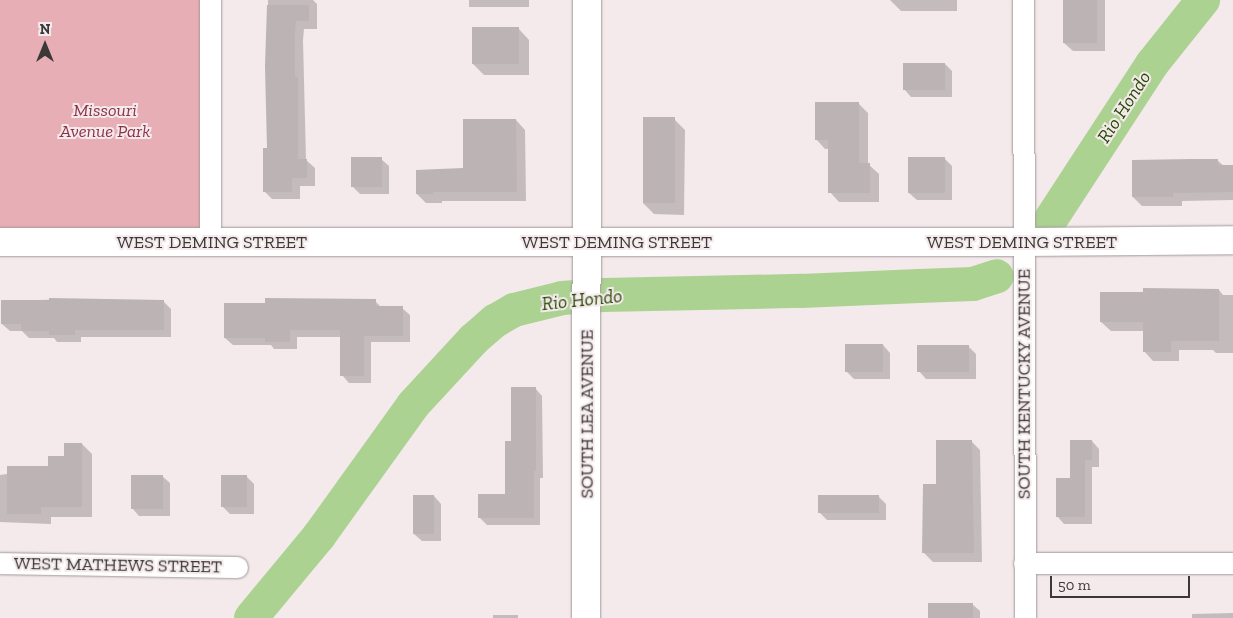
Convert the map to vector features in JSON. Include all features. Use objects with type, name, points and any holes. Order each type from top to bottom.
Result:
[{"type":"street","points":[[210,0],[210,242]]},
{"type":"street","name":"SOUTH LEA AVENUE","points":[[586,618],[587,0]]},
{"type":"street","name":"SOUTH KENTUCKY AVENUE","points":[[1023,0],[1025,618]]},
{"type":"street","name":"WEST DEMING STREET","points":[[0,242],[1024,242],[1233,240]]},
{"type":"street","name":"WEST MATHEWS STREET","points":[[0,562],[237,567]]},
{"type":"street","points":[[1024,563],[1233,563]]},
{"type":"green space","name":"Missouri Avenue Park","points":[[0,0],[210,0],[210,242],[0,242]]},
{"type":"building","points":[[1063,0],[1097,0],[1097,43],[1063,43]]},
{"type":"building","points":[[267,5],[309,5],[309,21],[296,21],[295,31],[295,77],[298,77],[298,159],[307,159],[307,178],[292,178],[292,192],[263,192],[263,148],[267,148],[265,66]]},
{"type":"building","points":[[472,27],[519,27],[519,64],[472,64]]},
{"type":"building","points":[[903,63],[945,63],[945,90],[903,90]]},
{"type":"building","points":[[815,102],[859,102],[859,163],[870,163],[870,193],[828,193],[828,140],[815,140]]},
{"type":"building","points":[[643,117],[675,117],[675,203],[643,203]]},
{"type":"building","points":[[463,119],[516,119],[517,192],[433,192],[433,194],[416,194],[416,170],[463,168]]},
{"type":"building","points":[[351,157],[382,157],[382,187],[351,187]]},
{"type":"building","points":[[908,157],[945,157],[945,193],[908,193]]},
{"type":"building","points":[[1218,159],[1218,165],[1233,165],[1233,192],[1173,193],[1173,197],[1132,197],[1132,160]]},
{"type":"building","points":[[1143,288],[1219,289],[1219,341],[1171,341],[1171,352],[1143,352],[1143,322],[1100,322],[1100,292],[1143,292]]},
{"type":"building","points":[[49,298],[164,300],[164,330],[75,330],[75,335],[49,335],[49,331],[21,331],[21,324],[1,324],[1,300],[49,300]]},
{"type":"building","points":[[265,298],[376,299],[376,306],[403,306],[403,336],[364,336],[364,376],[340,376],[340,330],[290,330],[290,342],[265,342],[265,338],[224,338],[224,303],[265,303]]},
{"type":"building","points":[[845,344],[883,344],[883,372],[845,372]]},
{"type":"building","points":[[917,345],[969,345],[969,372],[917,372]]},
{"type":"building","points":[[511,387],[536,387],[534,518],[478,518],[478,494],[505,494],[505,441],[511,441]]},
{"type":"building","points":[[936,440],[972,440],[974,553],[922,553],[923,484],[936,484]]},
{"type":"building","points":[[1070,440],[1092,440],[1092,460],[1085,460],[1085,517],[1056,517],[1056,478],[1070,478]]},
{"type":"building","points":[[64,443],[82,443],[82,507],[41,507],[41,514],[7,514],[7,466],[48,466],[48,456],[64,456]]},
{"type":"building","points":[[131,475],[163,475],[163,509],[131,509]]},
{"type":"building","points":[[221,475],[247,475],[247,507],[221,507]]},
{"type":"building","points":[[413,495],[434,495],[434,534],[413,534]]},
{"type":"building","points":[[818,495],[879,495],[879,513],[818,513]]},
{"type":"building","points":[[928,603],[973,603],[973,618],[928,618]]},
{"type":"waterway","name":"Rio Hondo","points":[[1051,219],[1152,64],[1203,0]]},
{"type":"waterway","name":"Rio Hondo","points":[[251,618],[319,536],[413,405],[474,339],[495,321],[514,310],[562,298],[603,295],[801,291],[973,284],[997,276]]}]
